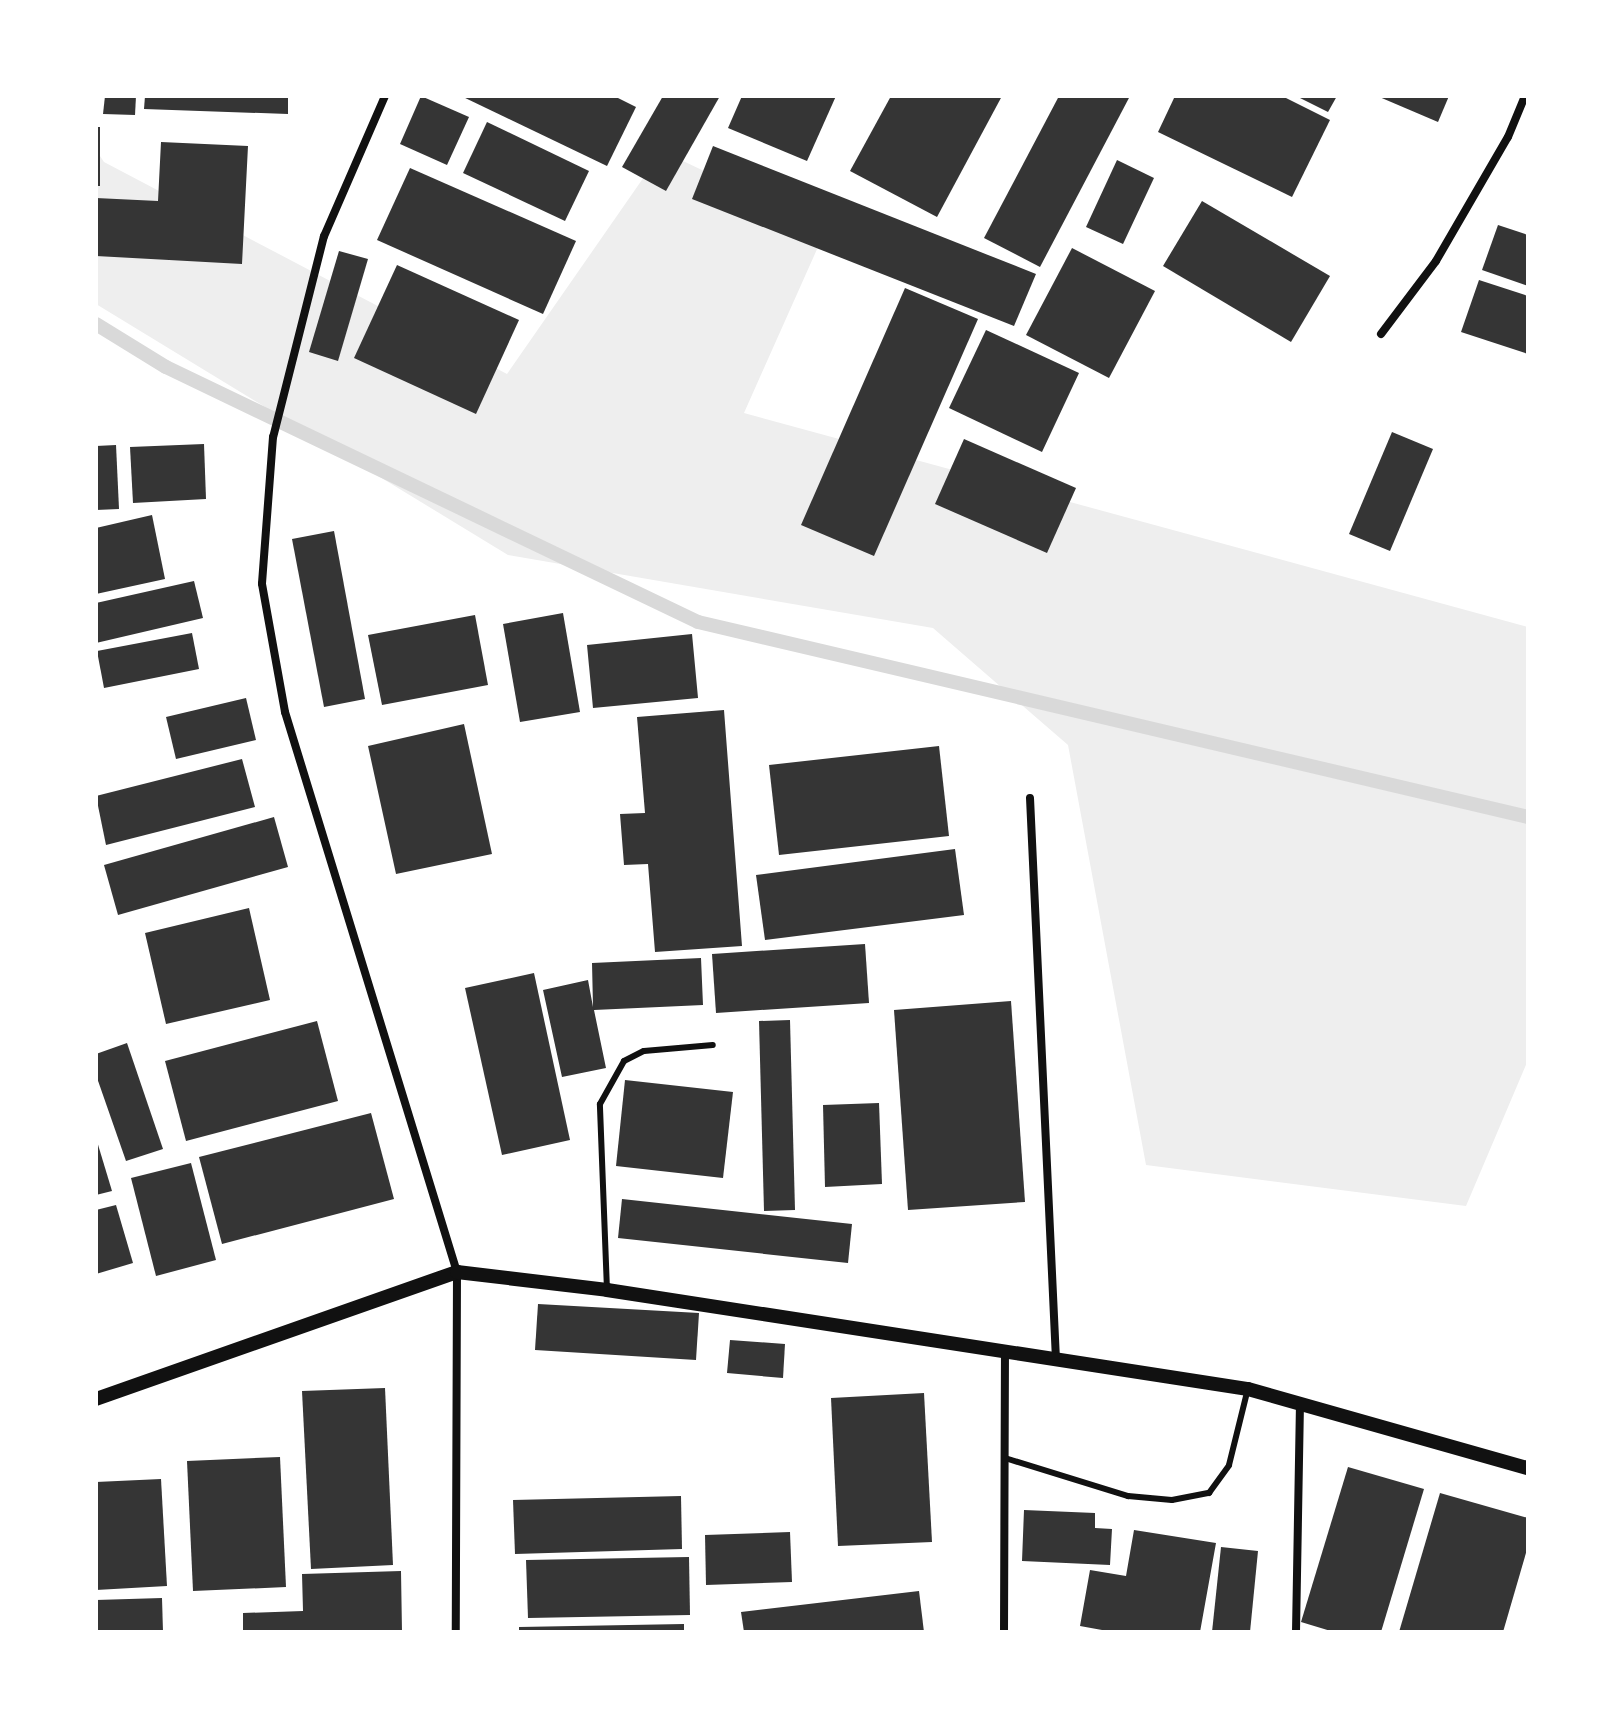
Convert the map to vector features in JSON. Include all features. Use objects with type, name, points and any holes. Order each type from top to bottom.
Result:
[{"type":"street","points":[[385,96],[324,236],[273,437],[262,584],[285,712],[457,1272],[456,1632]]},
{"type":"street","points":[[1381,334],[1436,261],[1508,137],[1525,96]]},
{"type":"street","points":[[1030,798],[1056,1360]]},
{"type":"street","points":[[96,1399],[457,1272],[607,1290],[1005,1355],[1248,1389],[1528,1468]]},
{"type":"street","points":[[1004,1632],[1005,1355]]},
{"type":"street","points":[[1296,1632],[1300,1402]]},
{"type":"lane","points":[[607,1290],[600,1104],[624,1061],[644,1051],[713,1045]]},
{"type":"lane","points":[[1005,1458],[1128,1496],[1172,1500],[1209,1493],[1229,1465],[1248,1389]]},
{"type":"shaded area","points":[[96,150],[104,162],[507,374],[662,151],[826,229],[744,413],[1528,627],[1528,1060],[1466,1206],[1146,1165],[1068,745],[933,628],[508,555],[96,304]]},
{"type":"building","points":[[105,96],[136,96],[135,115],[103,114]]},
{"type":"building","points":[[145,96],[288,96],[288,114],[144,109]]},
{"type":"building","points":[[421,96],[469,117],[447,165],[400,144]]},
{"type":"building","points":[[461,96],[614,96],[636,107],[607,166]]},
{"type":"building","points":[[663,96],[720,96],[666,191],[622,167]]},
{"type":"building","points":[[742,96],[836,96],[807,161],[728,128]]},
{"type":"building","points":[[891,96],[1002,96],[937,217],[850,171]]},
{"type":"building","points":[[1059,96],[1130,96],[1040,267],[984,238]]},
{"type":"building","points":[[1175,96],[1282,96],[1330,120],[1292,197],[1158,132]]},
{"type":"building","points":[[1296,96],[1337,96],[1328,112]]},
{"type":"building","points":[[1377,96],[1449,96],[1438,122]]},
{"type":"building","points":[[487,122],[589,171],[565,221],[463,173]]},
{"type":"building","points":[[96,127],[100,127],[100,186],[96,186]]},
{"type":"building","points":[[161,142],[248,146],[242,264],[96,256],[96,198],[158,201]]},
{"type":"building","points":[[713,146],[1036,274],[1014,326],[692,199]]},
{"type":"building","points":[[1117,160],[1154,178],[1123,244],[1086,227]]},
{"type":"building","points":[[410,168],[576,241],[543,314],[377,240]]},
{"type":"building","points":[[1202,201],[1330,276],[1291,342],[1163,266]]},
{"type":"building","points":[[1498,225],[1528,235],[1528,286],[1482,270]]},
{"type":"building","points":[[1072,248],[1155,291],[1109,378],[1026,335]]},
{"type":"building","points":[[339,251],[368,259],[338,361],[309,352]]},
{"type":"building","points":[[397,265],[519,320],[476,414],[354,358]]},
{"type":"building","points":[[1479,280],[1528,296],[1528,354],[1461,332]]},
{"type":"building","points":[[905,288],[978,319],[874,556],[801,525]]},
{"type":"building","points":[[986,330],[1079,373],[1042,452],[949,408]]},
{"type":"building","points":[[1392,432],[1433,449],[1390,551],[1349,534]]},
{"type":"building","points":[[964,439],[1076,488],[1047,553],[935,504]]},
{"type":"building","points":[[204,444],[206,499],[133,503],[130,447]]},
{"type":"building","points":[[116,445],[119,509],[96,510],[96,446]]},
{"type":"building","points":[[152,515],[165,579],[96,594],[96,528]]},
{"type":"building","points":[[334,531],[365,699],[324,707],[292,539]]},
{"type":"building","points":[[194,581],[203,618],[96,643],[96,603]]},
{"type":"building","points":[[563,613],[580,712],[520,722],[503,624]]},
{"type":"building","points":[[475,615],[488,685],[382,705],[368,635]]},
{"type":"building","points":[[192,633],[199,669],[104,688],[97,651]]},
{"type":"building","points":[[692,634],[698,698],[593,708],[587,645]]},
{"type":"building","points":[[246,698],[256,740],[176,759],[166,717]]},
{"type":"building","points":[[724,710],[742,946],[655,952],[648,864],[624,865],[620,814],[645,813],[637,717]]},
{"type":"building","points":[[464,724],[492,854],[396,874],[368,746]]},
{"type":"building","points":[[939,746],[949,836],[779,855],[769,765]]},
{"type":"building","points":[[242,759],[255,807],[106,845],[96,796]]},
{"type":"building","points":[[274,817],[288,867],[118,915],[104,865]]},
{"type":"building","points":[[955,849],[964,915],[765,940],[756,875]]},
{"type":"building","points":[[249,908],[270,1000],[166,1024],[145,933]]},
{"type":"building","points":[[865,944],[869,1003],[716,1013],[712,954]]},
{"type":"building","points":[[701,958],[703,1005],[594,1010],[606,1068],[562,1077],[543,990],[588,980],[593,1007],[592,963]]},
{"type":"building","points":[[534,973],[570,1140],[502,1155],[465,988]]},
{"type":"building","points":[[1011,1001],[1025,1202],[908,1210],[894,1010]]},
{"type":"building","points":[[790,1020],[795,1210],[764,1211],[759,1021]]},
{"type":"building","points":[[317,1021],[338,1101],[186,1141],[165,1061]]},
{"type":"building","points":[[127,1043],[163,1149],[126,1161],[96,1075],[96,1054]]},
{"type":"building","points":[[625,1080],[733,1092],[723,1178],[616,1166]]},
{"type":"building","points":[[879,1103],[882,1184],[825,1187],[823,1105]]},
{"type":"building","points":[[371,1113],[394,1199],[222,1244],[199,1157]]},
{"type":"building","points":[[96,1138],[112,1191],[96,1195]]},
{"type":"building","points":[[191,1163],[216,1260],[156,1276],[131,1178]]},
{"type":"building","points":[[622,1199],[852,1224],[848,1263],[618,1238]]},
{"type":"building","points":[[116,1205],[133,1263],[96,1274],[96,1210]]},
{"type":"building","points":[[538,1304],[699,1313],[696,1360],[535,1350]]},
{"type":"building","points":[[730,1340],[785,1344],[783,1378],[727,1373]]},
{"type":"building","points":[[385,1388],[393,1565],[311,1569],[302,1391]]},
{"type":"building","points":[[924,1393],[932,1542],[838,1546],[831,1398]]},
{"type":"building","points":[[280,1457],[286,1587],[193,1591],[187,1461]]},
{"type":"building","points":[[1348,1467],[1424,1489],[1381,1632],[1334,1632],[1301,1622]]},
{"type":"building","points":[[161,1479],[167,1586],[96,1590],[96,1482]]},
{"type":"building","points":[[1440,1493],[1528,1518],[1528,1546],[1503,1632],[1399,1632]]},
{"type":"building","points":[[681,1496],[682,1549],[515,1554],[513,1500]]},
{"type":"building","points":[[1024,1510],[1095,1513],[1095,1528],[1112,1529],[1110,1565],[1022,1561]]},
{"type":"building","points":[[1134,1530],[1216,1543],[1200,1632],[1113,1632],[1080,1626],[1090,1570],[1126,1576]]},
{"type":"building","points":[[790,1532],[792,1582],[706,1585],[705,1535]]},
{"type":"building","points":[[1221,1547],[1258,1551],[1250,1632],[1212,1632]]},
{"type":"building","points":[[689,1557],[690,1615],[528,1618],[526,1560]]},
{"type":"building","points":[[401,1571],[402,1632],[243,1632],[243,1613],[303,1611],[302,1574]]},
{"type":"building","points":[[919,1591],[924,1632],[744,1632],[741,1612]]},
{"type":"building","points":[[162,1598],[163,1632],[96,1632],[96,1600]]},
{"type":"building","points":[[684,1624],[684,1632],[519,1632],[519,1627]]},
{"type":"waterway","points":[[96,324],[166,367],[698,622],[1528,817]]}]
